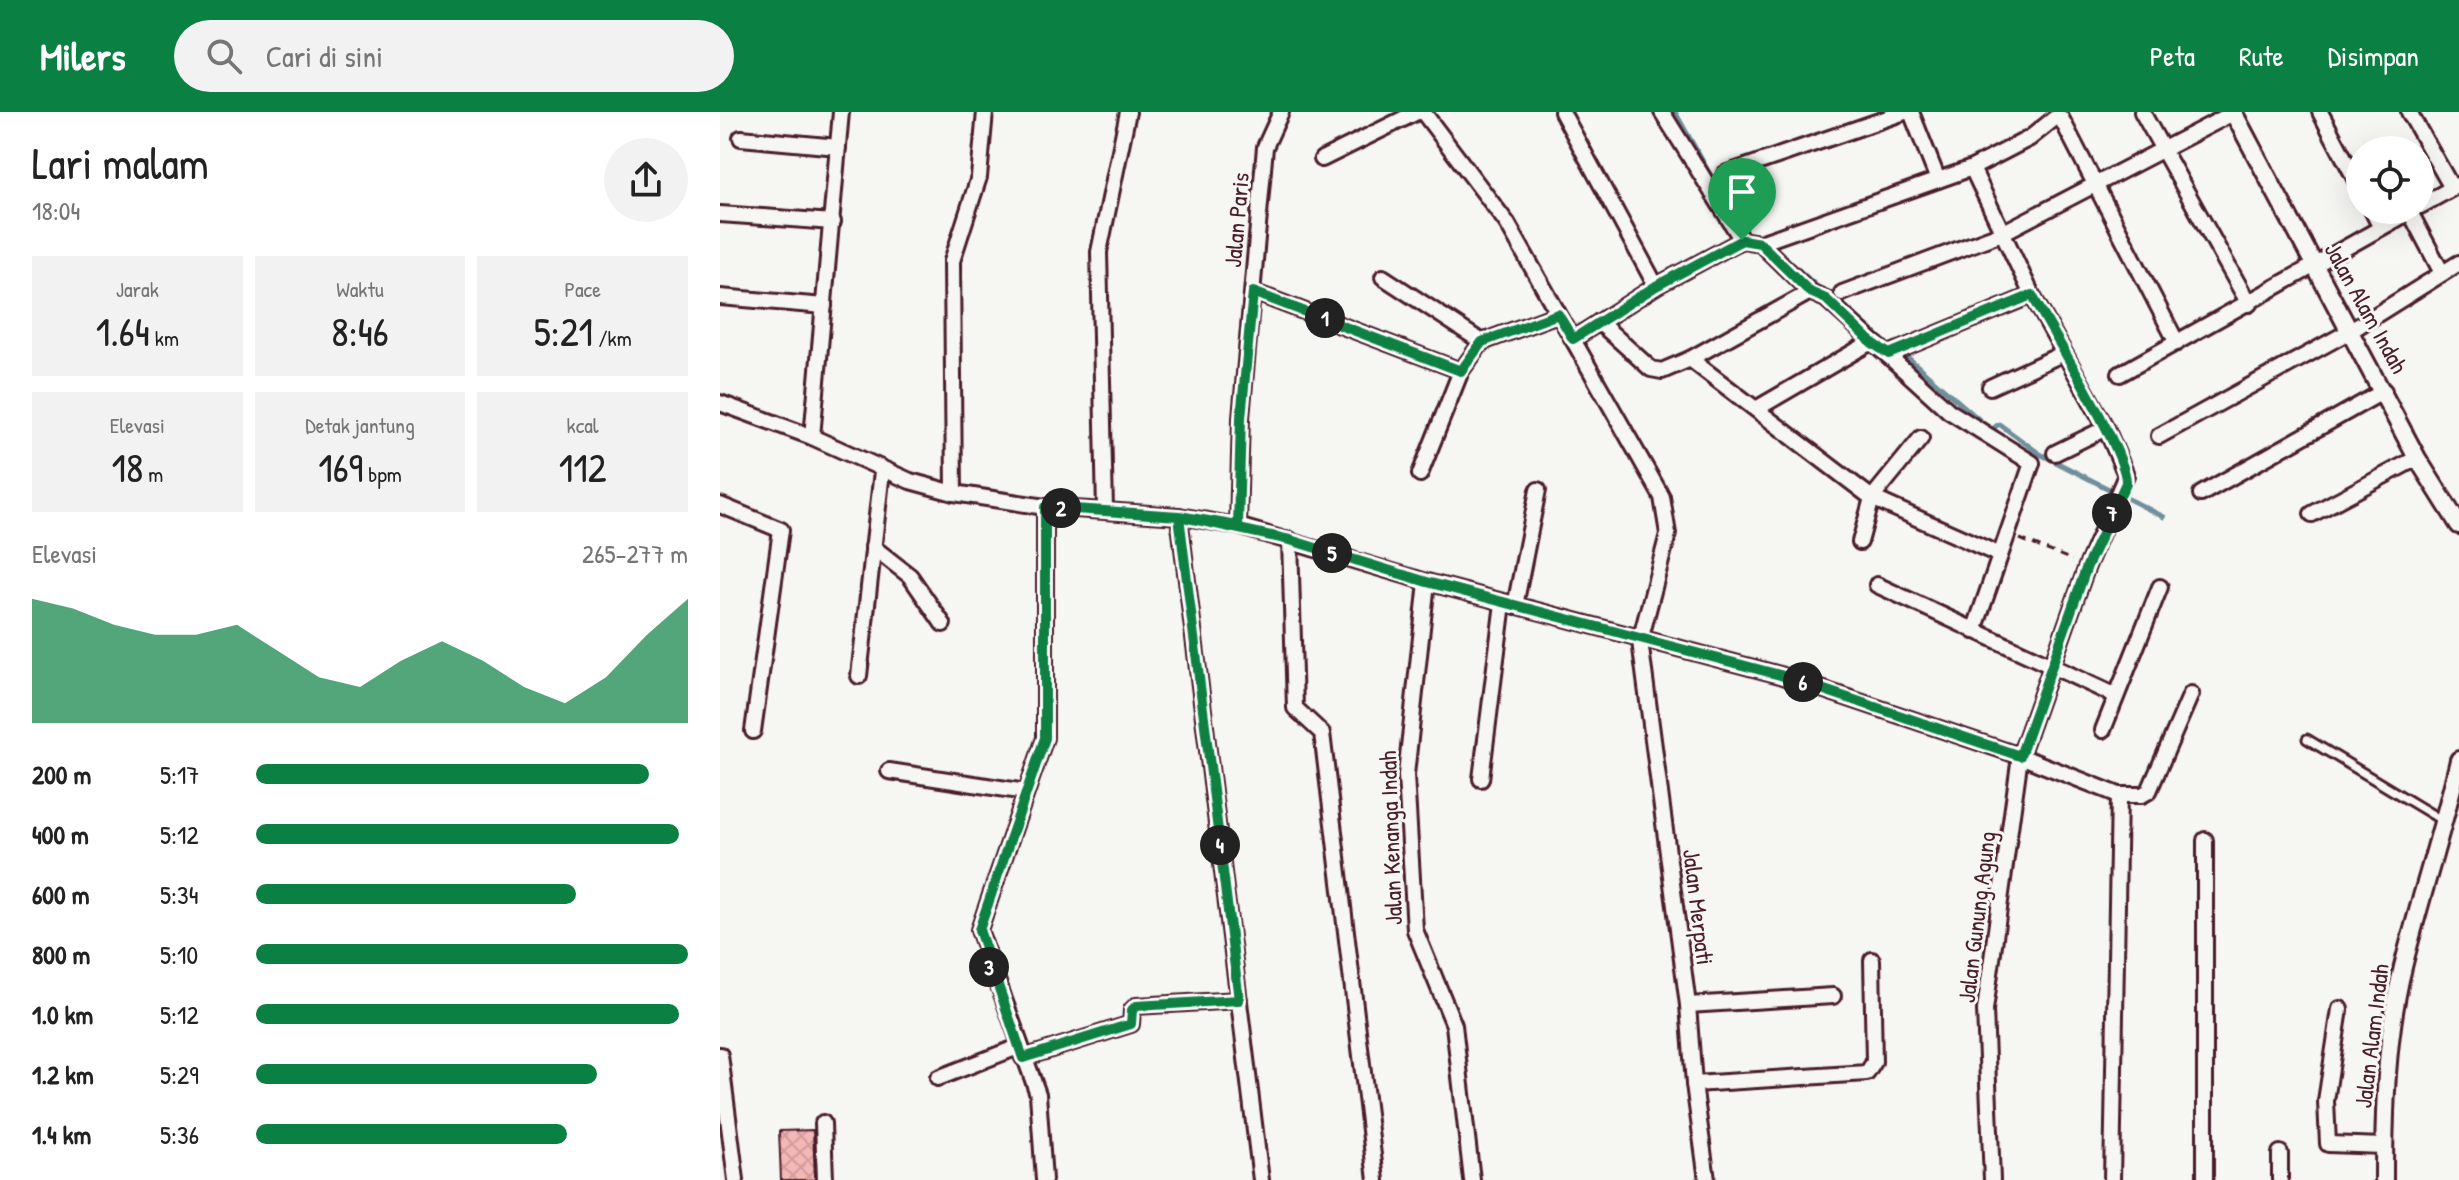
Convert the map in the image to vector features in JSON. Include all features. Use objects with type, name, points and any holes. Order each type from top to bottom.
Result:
[{"type":"street","points":[[812,437],[841,112]]},
{"type":"street","points":[[954,493],[952,261],[979,177],[985,112]]},
{"type":"street","points":[[1105,510],[1099,252],[1128,112]]},
{"type":"street","name":"Jalan Paris","points":[[1238,526],[1241,418],[1265,147],[1281,112]]},
{"type":"street","points":[[1322,159],[1420,112],[1502,214],[1656,484],[1667,518],[1666,546],[1640,641]]},
{"type":"street","points":[[1562,112],[1656,286]]},
{"type":"street","points":[[1662,112],[1742,240]]},
{"type":"street","points":[[1725,174],[1905,112]]},
{"type":"street","points":[[1911,112],[1938,180]]},
{"type":"street","points":[[2142,112],[2249,304]]},
{"type":"street","points":[[1842,293],[2002,233],[2234,112]]},
{"type":"street","name":"Jalan Alam Indah","points":[[2234,112],[2417,458],[2459,525]]},
{"type":"street","points":[[2320,112],[2346,161]]},
{"type":"street","points":[[2409,112],[2456,186],[2434,198]]},
{"type":"street","points":[[1573,339],[1656,286],[1742,240],[1760,243],[1972,168],[2030,138],[2048,120],[2061,118],[2177,343]]},
{"type":"street","points":[[741,138],[838,147]]},
{"type":"street","name":"Jalan Gunung Agung","points":[[1972,168],[2062,354],[2106,428],[2125,469],[2126,483],[2087,566],[2020,756],[1985,1010],[1992,1180]]},
{"type":"street","points":[[720,214],[833,222]]},
{"type":"street","points":[[2120,374],[2316,267],[2384,224]]},
{"type":"street","points":[[2421,224],[2442,273]]},
{"type":"street","points":[[1760,243],[1810,292],[1826,299],[1949,411],[2032,463],[1974,631]]},
{"type":"street","points":[[2159,436],[2352,330],[2459,263]]},
{"type":"street","points":[[1383,277],[1482,342]]},
{"type":"street","points":[[1253,292],[1461,371]]},
{"type":"street","points":[[1599,322],[1651,369],[1662,371],[1690,359],[1810,292]]},
{"type":"street","points":[[1889,354],[2032,295]]},
{"type":"street","points":[[720,297],[824,306]]},
{"type":"street","points":[[1420,474],[1461,371],[1482,342],[1558,314]]},
{"type":"street","points":[[1756,409],[1871,342]]},
{"type":"street","points":[[1990,387],[2062,354]]},
{"type":"street","points":[[1690,359],[1872,498],[2000,555]]},
{"type":"street","points":[[2201,494],[2384,391]]},
{"type":"street","points":[[720,403],[812,437],[882,471],[954,493],[1045,507],[1179,516],[1238,526],[1640,641],[1780,675],[2020,756],[2119,795],[2142,795],[2149,791],[2191,694]]},
{"type":"street","points":[[2055,453],[2106,428]]},
{"type":"street","points":[[1860,542],[1872,498],[1921,438]]},
{"type":"street","points":[[2312,514],[2417,458]]},
{"type":"street","points":[[859,676],[882,471]]},
{"type":"street","points":[[1481,779],[1509,604],[1538,490]]},
{"type":"street","points":[[720,505],[781,530],[753,731]]},
{"type":"street","points":[[1044,1180],[1041,1108],[979,930],[1046,730],[1045,507]]},
{"type":"street","points":[[1179,516],[1261,1180]]},
{"type":"street","points":[[1290,540],[1295,708],[1322,733],[1376,1180]]},
{"type":"street","points":[[873,547],[910,576],[943,624]]},
{"type":"street","name":"Jalan Kenanga Indah","points":[[1427,582],[1406,775],[1415,930],[1454,1025],[1472,1180]]},
{"type":"street","points":[[1877,585],[2116,696]]},
{"type":"street","points":[[2103,730],[2160,587]]},
{"type":"street","name":"Jalan Merpati","points":[[1640,641],[1688,1005],[1694,1084],[1707,1180]]},
{"type":"street","name":"Jalan Alam Indah","points":[[2384,1180],[2388,1062],[2403,968],[2445,822],[2459,760]]},
{"type":"street","points":[[889,771],[1026,792]]},
{"type":"street","points":[[2112,1180],[2119,795]]},
{"type":"street","points":[[2205,840],[2205,1180]]},
{"type":"street","points":[[1694,1084],[1867,1073],[1874,1062],[1872,960]]},
{"type":"street","points":[[1688,1005],[1833,996]]},
{"type":"street","points":[[938,1078],[1020,1052],[1131,1024],[1132,1010],[1136,1006],[1239,1000]]},
{"type":"street","points":[[2340,1009],[2326,1101],[2328,1144],[2384,1146]]},
{"type":"street","points":[[720,1055],[736,1180]]},
{"type":"street","points":[[823,1123],[825,1180]]},
{"type":"street","points":[[2280,1153],[2280,1180]]},
{"type":"lane","points":[[2307,739],[2445,822]]},
{"type":"path","points":[[2008,534],[2087,566]]},
{"type":"building","points":[[813,1130],[815,1180],[781,1180],[779,1131]]},
{"type":"waterway","points":[[1675,112],[1725,201]]},
{"type":"waterway","points":[[1777,250],[1821,290]]},
{"type":"waterway","points":[[1860,321],[1887,344]]},
{"type":"waterway","points":[[1906,356],[1991,430],[1999,424],[2040,454],[2164,517]]},
{"type":"route","points":[[1742,240],[1656,286],[1573,339],[1558,314],[1482,342],[1461,371],[1253,292],[1241,418],[1238,526],[1179,516],[1045,507],[1045,738],[979,930],[980,943],[1023,1058],[1131,1024],[1132,1010],[1136,1006],[1239,1000],[1179,516],[1238,526],[1640,641],[1780,675],[2020,756],[2087,566],[2126,483],[2125,469],[2106,428],[2062,354],[2032,295],[1889,354],[1871,342],[1826,299],[1810,292],[1760,243],[1742,240]]}]
